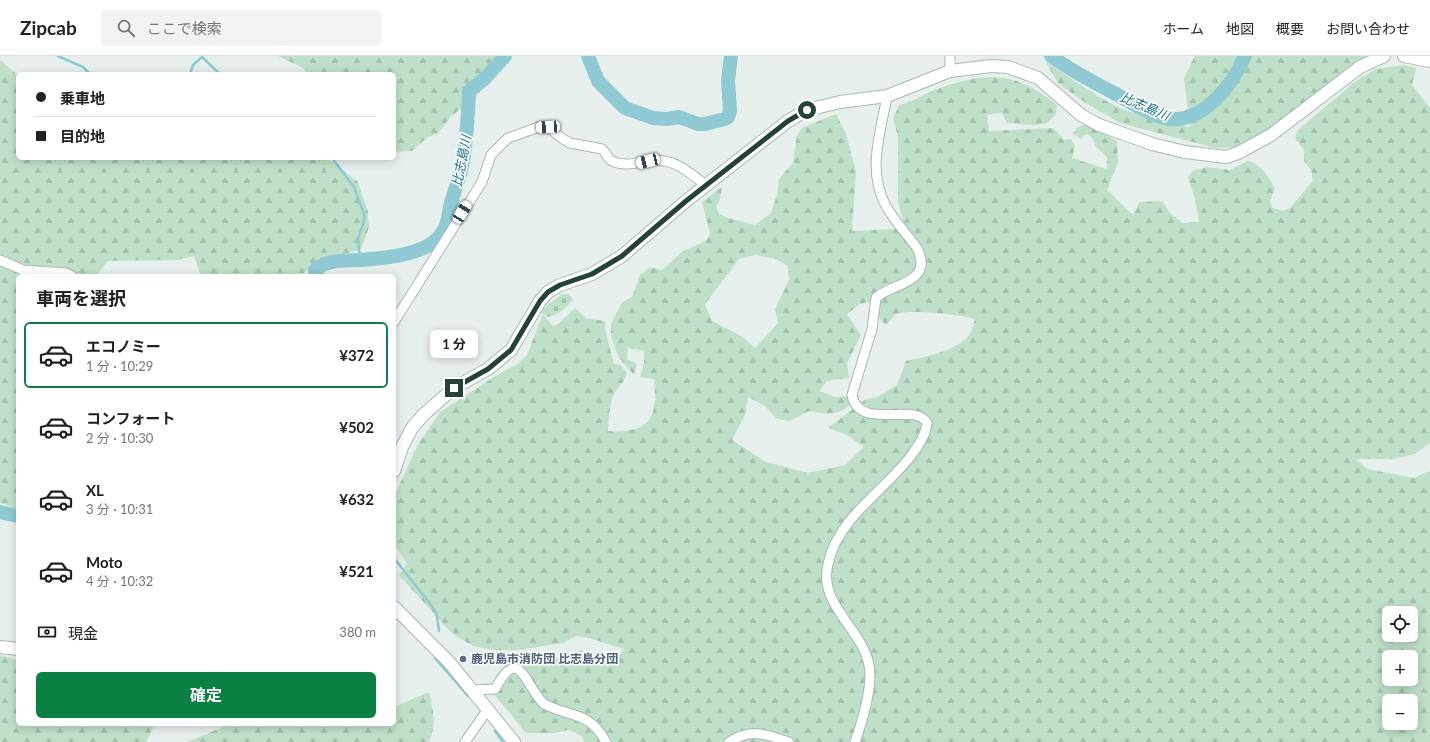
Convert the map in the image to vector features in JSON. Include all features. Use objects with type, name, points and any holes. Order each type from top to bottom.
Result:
[{"type":"street","points":[[950,56],[950,71]]},
{"type":"street","points":[[396,458],[398,445],[438,400],[454,388],[488,369],[511,350],[540,301],[548,292],[560,285],[592,274],[622,256],[674,211],[788,121],[807,110],[840,102],[887,96],[950,71],[991,66],[1008,67],[1038,78],[1081,115],[1099,125],[1152,144],[1185,152],[1226,157],[1238,153],[1271,135],[1360,67],[1384,56]]},
{"type":"street","points":[[1404,56],[1430,61]]},
{"type":"street","points":[[855,742],[866,703],[869,664],[864,652],[835,605],[828,590],[827,566],[839,535],[852,518],[908,460],[921,442],[927,429],[927,423],[922,417],[914,415],[880,415],[866,412],[857,406],[852,395],[872,330],[876,298],[881,292],[907,283],[915,276],[920,265],[920,254],[917,248],[889,211],[878,184],[876,160],[887,96]]},
{"type":"street","points":[[396,319],[482,182],[491,155],[508,138],[539,127],[548,127],[570,143],[602,149],[608,158],[614,162],[633,165],[648,161],[665,161],[680,165],[707,186]]},
{"type":"street","points":[[0,260],[23,270],[66,272],[69,274]]},
{"type":"street","points":[[396,609],[450,662],[514,742]]},
{"type":"street","points":[[0,647],[16,649]]},
{"type":"street","points":[[472,690],[495,689],[503,673],[510,668],[515,668],[521,671],[538,698],[544,704],[590,720],[601,732],[606,742]]},
{"type":"street","points":[[465,742],[488,709]]},
{"type":"street","points":[[729,742],[740,736],[754,733],[767,735],[789,742]]},
{"type":"green space","points":[[278,56],[499,56],[480,92],[451,117],[437,134],[428,137],[412,151],[396,152],[396,72],[306,72],[303,68]]},
{"type":"green space","points":[[1195,56],[1372,56],[1262,137],[1240,147],[1215,148],[1120,123],[1084,102],[1058,83],[1046,62],[1099,97],[1124,110],[1190,127],[1184,78]]},
{"type":"green space","points":[[0,60],[16,73],[16,160],[330,160],[358,182],[368,212],[369,227],[361,249],[337,256],[321,263],[303,274],[200,274],[194,256],[176,260],[108,261],[98,274],[16,274],[16,508],[0,503]]},
{"type":"green space","points":[[1404,65],[1416,68],[1412,85],[1430,108],[1430,443],[1415,454],[1393,459],[1356,459],[1367,469],[1414,478],[1430,471],[1430,742],[584,742],[582,736],[568,730],[554,733],[526,733],[485,683],[495,684],[507,661],[516,653],[534,657],[543,663],[582,650],[592,659],[604,662],[620,655],[624,649],[589,638],[576,636],[563,643],[517,650],[495,650],[473,646],[456,636],[447,628],[399,575],[407,564],[396,547],[396,493],[417,446],[440,412],[517,364],[527,355],[543,314],[553,326],[559,323],[575,308],[586,318],[605,321],[606,334],[614,364],[620,365],[627,373],[624,381],[613,396],[608,431],[634,429],[643,426],[649,420],[653,413],[655,404],[654,379],[640,377],[644,363],[644,351],[628,348],[627,359],[637,364],[634,375],[620,359],[617,353],[611,336],[611,323],[622,303],[632,297],[640,275],[650,267],[662,270],[683,251],[706,241],[710,234],[702,202],[722,187],[720,200],[716,206],[718,213],[728,218],[755,225],[771,213],[777,195],[779,179],[793,163],[797,135],[802,128],[836,114],[846,134],[856,172],[852,231],[896,229],[904,223],[898,202],[898,136],[893,119],[899,105],[912,101],[932,91],[967,80],[997,77],[1012,80],[1041,93],[1057,105],[1056,115],[1046,124],[1034,125],[1007,123],[1002,113],[987,115],[989,131],[1053,128],[1064,140],[1071,139],[1075,146],[1072,158],[1107,169],[1107,157],[1097,148],[1091,137],[1087,134],[1080,139],[1073,133],[1078,127],[1086,124],[1117,141],[1118,162],[1107,190],[1133,215],[1140,202],[1162,201],[1170,213],[1183,223],[1199,222],[1195,199],[1188,177],[1194,170],[1208,167],[1230,170],[1248,161],[1261,168],[1275,188],[1270,200],[1272,208],[1283,211],[1290,208],[1313,181],[1311,170],[1304,161],[1304,150],[1295,138],[1298,130],[1357,80],[1376,69]],"holes":[[[756,255],[776,259],[788,266],[789,280],[775,309],[778,323],[755,348],[743,337],[712,321],[705,304],[739,259]],[[868,302],[885,325],[897,314],[913,312],[936,313],[975,319],[970,334],[964,340],[949,349],[906,361],[897,385],[877,397],[866,399],[828,428],[847,435],[864,447],[845,465],[808,473],[766,462],[732,440],[745,415],[748,397],[765,406],[777,419],[790,421],[809,411],[828,414],[842,411],[861,396],[835,397],[819,391],[827,381],[849,378],[847,363],[861,335],[847,314],[860,304]]]},
{"type":"green space","points":[[562,294],[569,294],[573,300],[568,306],[553,316],[549,317],[542,313],[544,308]]},
{"type":"green space","points":[[0,655],[16,659],[16,726],[154,726],[146,742],[0,742]]},
{"type":"green space","points":[[429,692],[434,723],[429,742],[187,742],[224,726],[396,726],[396,706]]},
{"type":"waterway","points":[[58,56],[83,67],[88,72]]},
{"type":"waterway","name":"比志島川","points":[[316,274],[315,271],[324,264],[400,255],[420,250],[440,236],[446,225],[464,157],[469,91],[484,79],[505,56]]},
{"type":"waterway","name":"比志島川","points":[[588,56],[598,81],[625,108],[653,118],[667,119],[679,117],[698,124],[705,124],[728,117],[730,110],[728,81],[731,56]]},
{"type":"waterway","name":"比志島川","points":[[1051,56],[1066,67],[1141,108],[1163,118],[1170,119],[1182,118],[1206,108],[1225,89],[1240,67],[1245,56]]},
{"type":"waterway","points":[[191,72],[193,65],[202,57],[218,72]]},
{"type":"waterway","points":[[334,160],[354,187],[364,214],[364,222],[358,238],[359,252],[366,259]]},
{"type":"waterway","name":"比志島川","points":[[0,512],[16,516]]},
{"type":"waterway","points":[[396,561],[431,605],[437,616],[439,631]]},
{"type":"waterway","points":[[435,658],[468,696]]},
{"type":"waterway","points":[[495,731],[503,742]]},
{"type":"place","name":"鹿児島市消防団 比志島分団","points":[[463,659]]},
{"type":"route","points":[[454,388],[474,375],[488,369],[501,360],[511,350],[522,334],[540,301],[548,292],[560,285],[592,274],[622,256],[686,201],[769,138],[788,121],[807,110]]}]
